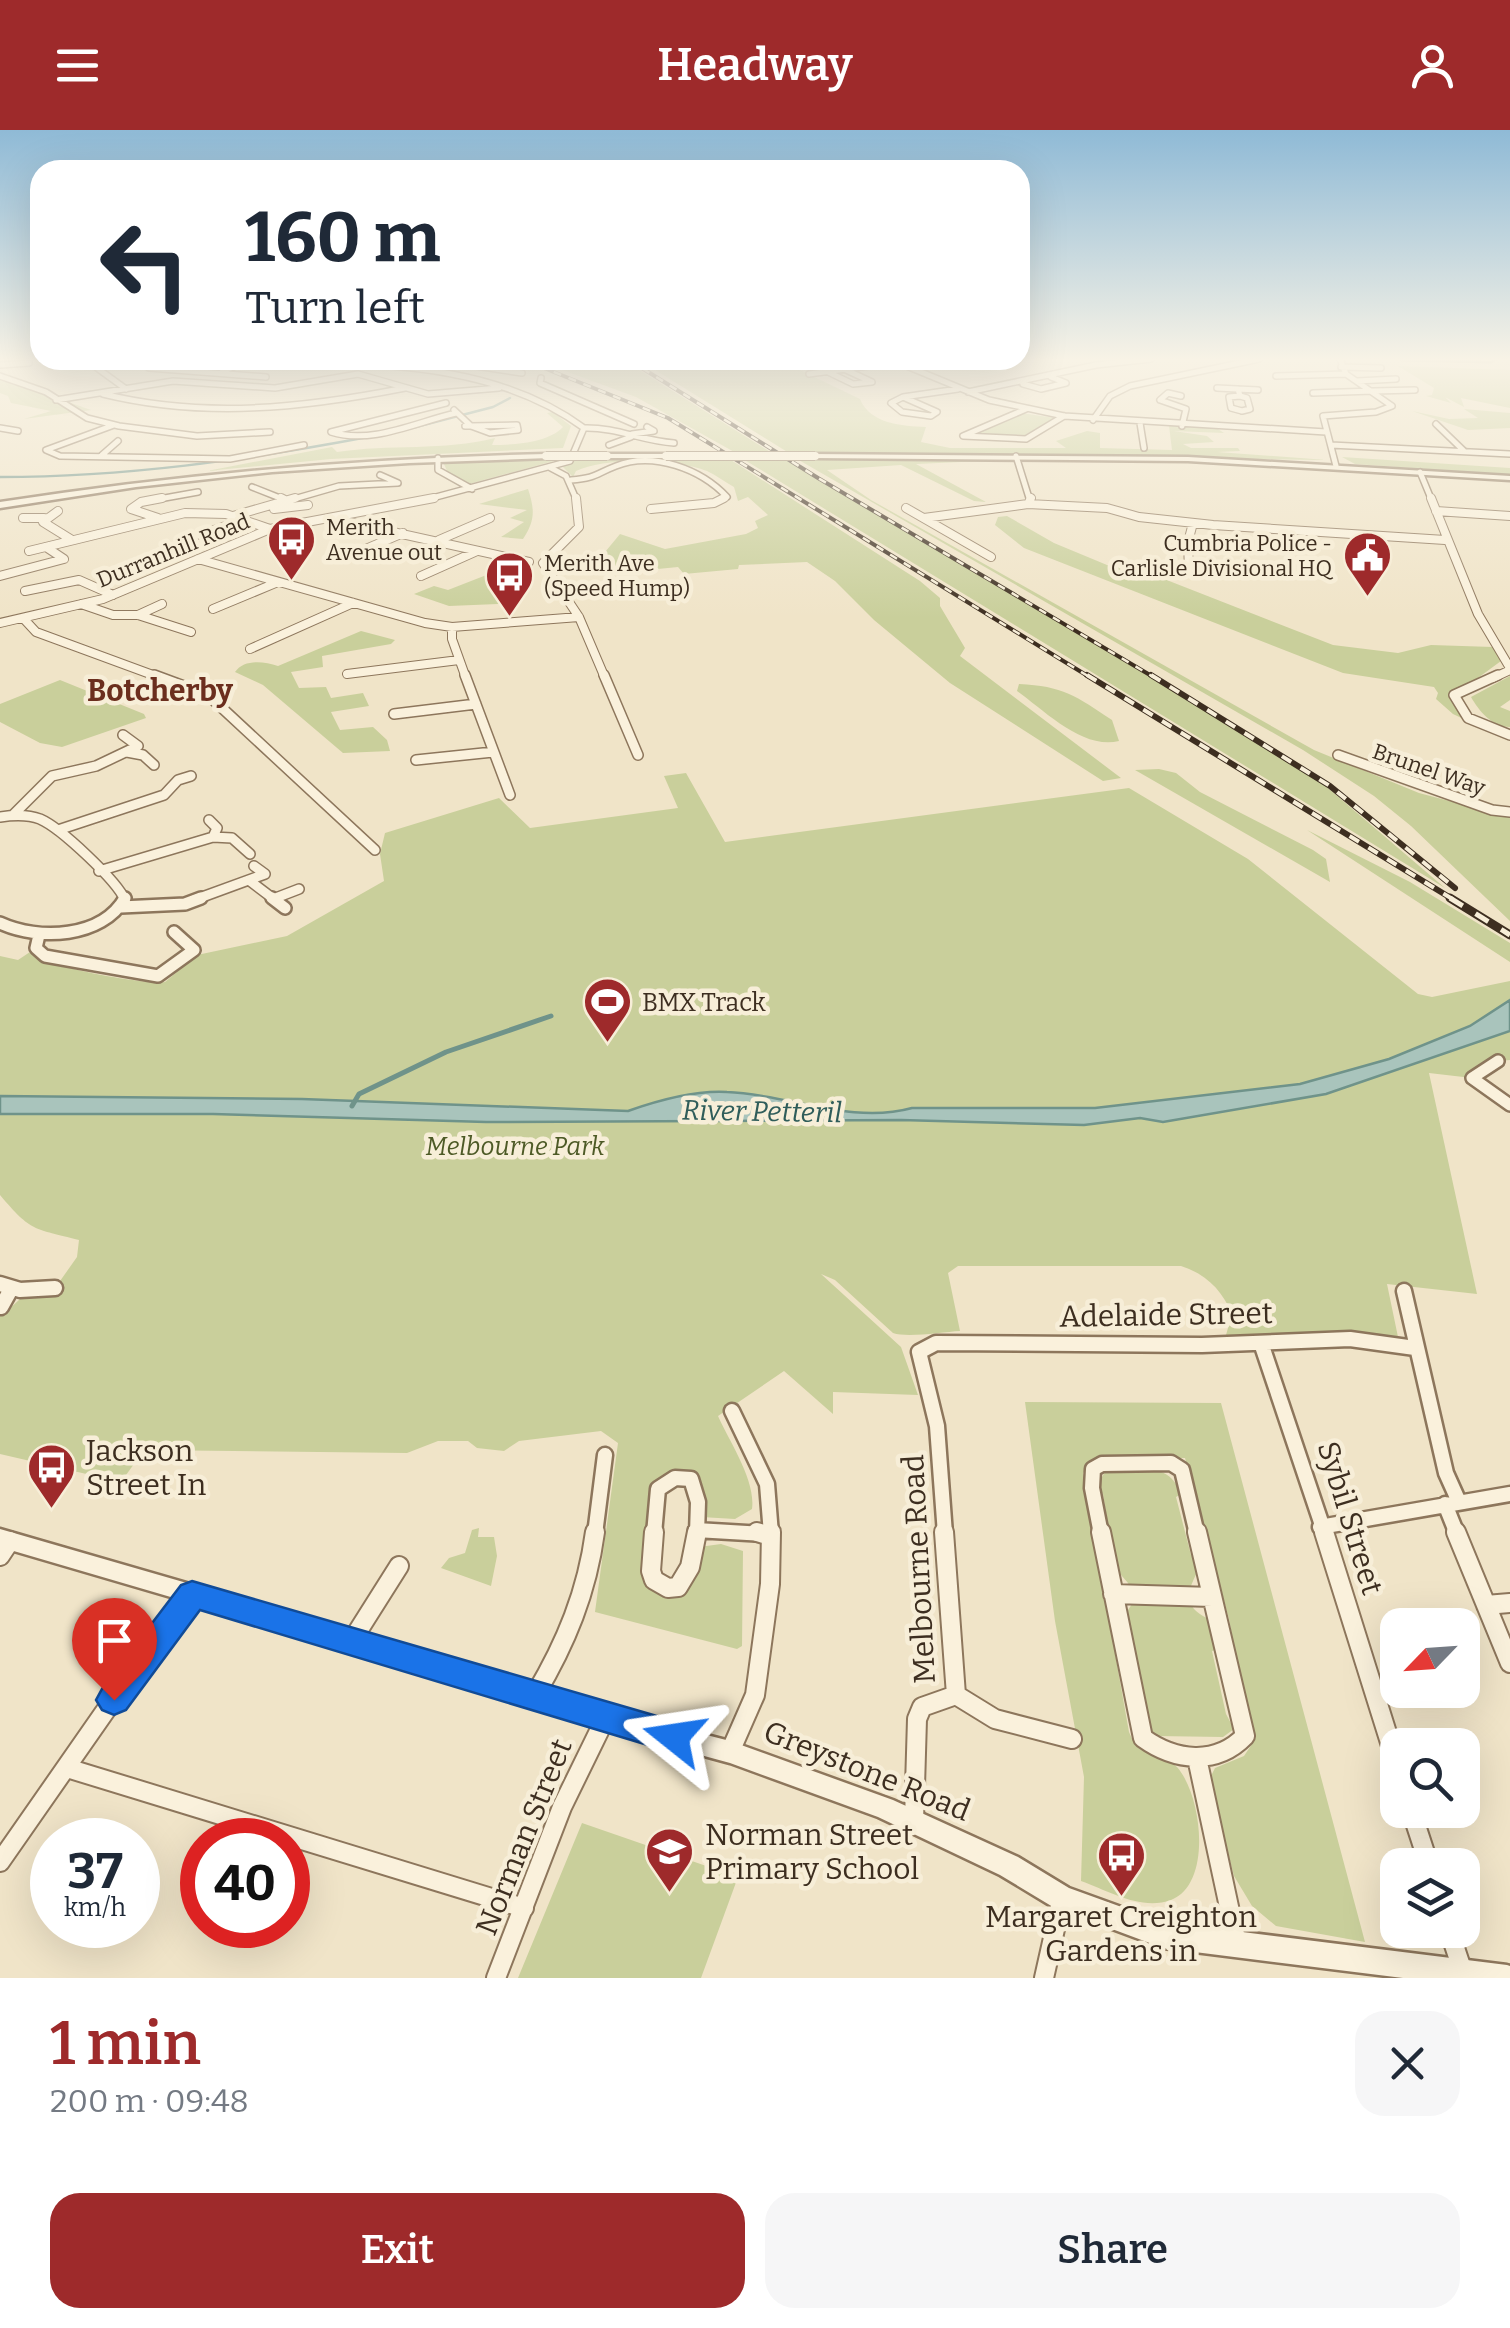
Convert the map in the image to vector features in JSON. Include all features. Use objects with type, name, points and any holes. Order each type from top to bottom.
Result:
[{"type":"street","points":[[52,445],[46,450],[60,456],[230,459],[304,446]]},
{"type":"street","points":[[102,454],[114,445]]},
{"type":"street","points":[[549,468],[573,459],[578,445]]},
{"type":"street","points":[[1331,445],[1336,466]]},
{"type":"street","points":[[1337,445],[1510,454]]},
{"type":"street","points":[[1459,445],[1464,450]]},
{"type":"street","points":[[0,505],[180,477],[438,458],[546,456],[1016,456],[1336,466],[1510,478]]},
{"type":"street","points":[[1016,456],[1031,498],[1028,504]]},
{"type":"street","points":[[438,458],[438,470],[444,477],[472,488]]},
{"type":"street","points":[[571,480],[601,476],[619,466],[665,466],[702,474],[727,497],[714,503],[651,510]]},
{"type":"street","points":[[549,468],[566,473],[571,480],[579,527],[543,563],[580,617],[638,755]]},
{"type":"street","name":"Durranhill Road","points":[[0,622],[113,594],[270,529],[472,488],[549,468]]},
{"type":"street","points":[[1420,472],[1478,614],[1510,669],[1454,696],[1468,718],[1510,735]]},
{"type":"street","points":[[232,516],[348,486],[372,490],[398,483],[380,475]]},
{"type":"street","points":[[335,476],[348,486]]},
{"type":"street","points":[[252,488],[288,500]]},
{"type":"street","points":[[120,503],[134,505],[198,492]]},
{"type":"street","points":[[924,518],[1028,504],[1107,508],[1139,518],[1193,523],[1445,540]]},
{"type":"street","points":[[134,505],[130,509],[158,518]]},
{"type":"street","points":[[265,506],[288,509],[308,505]]},
{"type":"street","points":[[906,508],[990,557]]},
{"type":"street","points":[[23,518],[44,518],[58,511]]},
{"type":"street","points":[[1436,511],[1510,516]]},
{"type":"street","points":[[29,551],[120,531],[158,518],[203,512],[232,516],[270,529]]},
{"type":"street","points":[[350,513],[354,522]]},
{"type":"street","points":[[44,518],[50,529],[72,540]]},
{"type":"street","points":[[324,518],[529,562]]},
{"type":"street","points":[[438,541],[490,518]]},
{"type":"street","points":[[200,535],[242,520]]},
{"type":"street","points":[[1189,570],[1188,542],[1193,523]]},
{"type":"street","points":[[347,557],[404,533]]},
{"type":"street","points":[[0,576],[64,559],[46,547]]},
{"type":"street","points":[[420,576],[477,551]]},
{"type":"street","points":[[198,560],[452,627],[580,617]]},
{"type":"street","points":[[25,591],[79,580],[113,594]]},
{"type":"street","points":[[213,609],[278,582]]},
{"type":"street","points":[[250,649],[353,603]]},
{"type":"street","points":[[81,604],[113,615],[138,615],[191,632]]},
{"type":"street","points":[[138,615],[162,604]]},
{"type":"street","points":[[23,618],[36,632],[208,695],[375,850]]},
{"type":"street","points":[[452,627],[459,660],[510,795]]},
{"type":"street","points":[[348,674],[459,660]]},
{"type":"street","points":[[394,714],[476,704]]},
{"type":"street","points":[[13,816],[48,773],[96,766],[138,746],[123,734]]},
{"type":"street","points":[[126,752],[143,755],[154,765]]},
{"type":"street","points":[[416,760],[493,752]]},
{"type":"street","name":"Brunel Way","points":[[1338,755],[1492,810],[1510,812]]},
{"type":"street","points":[[58,830],[97,820],[167,792],[178,780],[192,776]]},
{"type":"street","points":[[167,792],[180,795]]},
{"type":"street","points":[[0,818],[40,819],[58,830],[119,887],[126,899],[103,920],[39,935],[12,930],[0,923]]},
{"type":"street","points":[[208,820],[217,828],[213,837]]},
{"type":"street","points":[[98,871],[213,837],[232,838],[250,854]]},
{"type":"street","points":[[121,907],[185,904],[265,874],[254,866]]},
{"type":"street","points":[[250,881],[285,908]]},
{"type":"street","points":[[273,899],[299,889]]},
{"type":"street","points":[[39,935],[36,948],[45,956],[158,976],[194,950],[174,932]]},
{"type":"street","points":[[1498,1061],[1472,1078],[1510,1105]]},
{"type":"street","points":[[1,1307],[6,1286],[55,1288]]},
{"type":"street","points":[[1404,1291],[1452,1503],[1510,1663]]},
{"type":"street","name":"Adelaide Street","points":[[919,1352],[936,1343],[953,1341],[1104,1346],[1368,1342],[1415,1348]]},
{"type":"street","name":"Sybil Street","points":[[1261,1342],[1283,1400],[1385,1728]]},
{"type":"street","name":"Melbourne Road","points":[[914,1821],[917,1719],[922,1707],[956,1695],[938,1426],[919,1352]]},
{"type":"street","points":[[730,1752],[755,1695],[770,1584],[766,1484],[732,1411]]},
{"type":"street","points":[[535,1694],[561,1651],[589,1578],[605,1455]]},
{"type":"street","points":[[1171,1463],[1182,1470],[1244,1736],[1226,1754],[1197,1758],[1168,1753],[1143,1738],[1114,1594],[1092,1488],[1093,1469],[1102,1464],[1171,1463]]},
{"type":"street","points":[[682,1478],[696,1483],[696,1530],[694,1557],[685,1582],[668,1588],[654,1580],[651,1570],[658,1489],[662,1483],[682,1478]]},
{"type":"street","points":[[1320,1527],[1510,1494]]},
{"type":"street","points":[[696,1530],[770,1536]]},
{"type":"street","name":"Greystone Road","points":[[3,1545],[192,1594],[730,1752],[914,1821],[1009,1866],[1062,1898],[1163,1934],[1237,1944],[1360,1969],[1463,1972],[1507,1978]]},
{"type":"street","points":[[350,1642],[398,1566]]},
{"type":"street","points":[[0,1862],[128,1677],[192,1594]]},
{"type":"street","points":[[1114,1594],[1212,1597]]},
{"type":"street","points":[[1486,1605],[1510,1603]]},
{"type":"street","points":[[956,1695],[969,1708],[998,1721],[1072,1739]]},
{"type":"street","name":"Norman Street","points":[[496,1978],[562,1807],[606,1718]]},
{"type":"street","points":[[1197,1758],[1237,1944]]},
{"type":"street","points":[[66,1768],[524,1908]]},
{"type":"street","points":[[1044,1978],[1062,1898]]},
{"type":"street","points":[[1456,1948],[1463,1972]]},
{"type":"green space","points":[[564,445],[331,459],[207,471],[332,447],[337,452]]},
{"type":"green space","points":[[722,445],[760,445],[772,453],[736,453]]},
{"type":"green space","points":[[776,445],[1100,445],[1172,450],[1171,445],[1185,445],[1240,451],[1217,452],[1327,460],[789,453]]},
{"type":"green space","points":[[1342,457],[1510,468],[1510,475],[1355,464]]},
{"type":"green space","points":[[561,459],[469,484],[448,473],[443,462]]},
{"type":"green space","points":[[576,459],[731,460],[920,581],[940,598],[940,606],[965,648],[960,656],[1121,778],[1103,781],[950,683],[874,620],[835,581],[807,562],[739,565],[738,569],[684,574],[678,567],[597,575],[591,569],[620,534],[665,549],[746,534],[758,528],[755,521],[768,515],[748,497],[738,501],[734,487],[694,467],[660,462],[604,463],[576,471],[573,477],[562,466]]},
{"type":"green space","points":[[743,459],[784,459],[1247,734],[1322,783],[1445,888]]},
{"type":"green space","points":[[797,459],[1006,460],[916,464],[986,502],[974,501],[901,465],[827,470],[871,500],[1314,750],[1419,793],[1510,817],[1510,921],[1374,796],[1303,750]]},
{"type":"green space","points":[[528,489],[533,515],[527,533],[523,539],[501,537],[524,522],[510,518],[527,510],[479,504]]},
{"type":"green space","points":[[1007,516],[1054,543],[1107,565],[1136,568],[1333,645],[1398,653],[1431,645],[1493,647],[1501,661],[1452,697],[1474,724],[1453,714],[1436,699],[1434,687],[1343,673],[1024,548],[995,525],[998,517]]},
{"type":"green space","points":[[489,574],[501,578],[519,603],[449,606],[414,594],[434,586],[448,590]]},
{"type":"green space","points":[[361,631],[395,640],[391,644],[322,656],[323,667],[291,672],[299,688],[326,687],[331,698],[363,693],[369,706],[331,712],[340,730],[373,727],[387,740],[390,751],[343,753],[263,685],[235,672],[254,662],[278,666]]},
{"type":"green space","points":[[1510,676],[1510,700],[1500,707],[1510,711],[1510,727],[1492,721],[1471,697]]},
{"type":"green space","points":[[60,680],[146,718],[62,747],[40,743],[0,722],[0,704]]},
{"type":"green space","points":[[1019,684],[1047,687],[1078,699],[1112,720],[1119,741],[1092,740],[1065,727],[1017,691]]},
{"type":"green space","points":[[1135,770],[1176,773],[1200,792],[1313,850],[1326,859],[1330,882]]},
{"type":"green space","name":"Melbourne Park","points":[[686,773],[725,842],[1129,788],[1248,859],[1418,994],[1432,997],[1510,981],[1510,1060],[1498,1061],[1472,1078],[1429,1073],[1477,1294],[1387,1284],[1398,1337],[1226,1335],[1232,1314],[1223,1298],[1205,1278],[1181,1266],[958,1266],[948,1273],[960,1331],[907,1335],[893,1333],[835,1280],[821,1274],[901,1347],[918,1395],[833,1392],[833,1414],[784,1371],[718,1416],[746,1473],[752,1509],[735,1519],[701,1517],[702,1490],[697,1476],[670,1473],[653,1485],[647,1577],[683,1590],[696,1575],[699,1547],[721,1544],[743,1551],[742,1646],[737,1649],[595,1612],[618,1443],[601,1431],[519,1441],[504,1451],[477,1448],[468,1441],[438,1441],[407,1453],[144,1450],[121,1482],[0,1454],[0,1312],[6,1312],[20,1299],[53,1291],[77,1257],[79,1240],[35,1227],[0,1195],[0,956],[18,960],[30,952],[52,963],[94,973],[165,982],[197,955],[287,936],[384,881],[380,854],[385,833],[499,798],[530,828],[678,808],[664,776]]},
{"type":"green space","points":[[1307,830],[1410,882],[1510,943],[1510,962]]},
{"type":"green space","points":[[1025,1402],[1221,1403],[1365,1942],[1276,1926],[1252,1906],[1234,1876],[1209,1780],[1215,1768],[1244,1756],[1252,1744],[1229,1619],[1185,1458],[1101,1457],[1083,1473],[1129,1732],[1139,1748],[1171,1762],[1186,1780],[1197,1817],[1198,1858],[1184,1891],[1160,1903],[1125,1898],[1081,1881],[1084,1777],[1055,1621]]},
{"type":"green space","points":[[1106,1470],[1160,1471],[1176,1483],[1181,1494],[1176,1497],[1191,1555],[1202,1560],[1189,1600],[1200,1614],[1213,1621],[1216,1650],[1212,1651],[1226,1714],[1234,1729],[1223,1737],[1155,1736],[1147,1732],[1118,1625],[1134,1601],[1128,1583],[1115,1568],[1103,1494],[1096,1488]]},
{"type":"green space","points":[[479,1528],[478,1537],[494,1537],[497,1556],[491,1586],[441,1568],[449,1558],[465,1553],[472,1530]]},
{"type":"green space","name":"Norman Street Primary School","points":[[582,1823],[738,1877],[701,1978],[518,1978]]},
{"type":"water","name":"River Petteril","points":[[1510,1000],[1510,1031],[1326,1094],[1163,1122],[1140,1118],[1084,1125],[901,1120],[486,1122],[213,1114],[0,1114],[0,1096],[302,1099],[628,1111],[677,1097],[715,1092],[866,1113],[912,1108],[1095,1108],[1300,1084],[1389,1059],[1470,1026]]},
{"type":"waterway","points":[[0,477],[185,466],[321,445]]},
{"type":"waterway","points":[[352,1106],[359,1094],[446,1052],[551,1016]]},
{"type":"railway","points":[[712,445],[1091,678]]},
{"type":"railway","points":[[766,445],[1155,678]]},
{"type":"railway","points":[[1087,675],[1454,900]]},
{"type":"railway","points":[[1151,675],[1330,786],[1455,888]]},
{"type":"railway","points":[[1450,898],[1510,935]]},
{"type":"place","name":"Merith Avenue out","points":[[291,582]]},
{"type":"place","name":"Cumbria Police - Carlisle Divisional HQ","points":[[1367,598]]},
{"type":"place","name":"Merith Ave (Speed Hump)","points":[[509,618]]},
{"type":"place","name":"BMX Track","points":[[607,1044]]},
{"type":"place","name":"Jackson Street In","points":[[51,1510]]},
{"type":"place","name":"Norman Street Primary School","points":[[670,1894]]},
{"type":"place","name":"Margaret Creighton Gardens in","points":[[1121,1898]]},
{"type":"district","name":"Botcherby","points":[[160,691]]},
{"type":"route","points":[[114,1700],[192,1594],[674,1737]]}]
